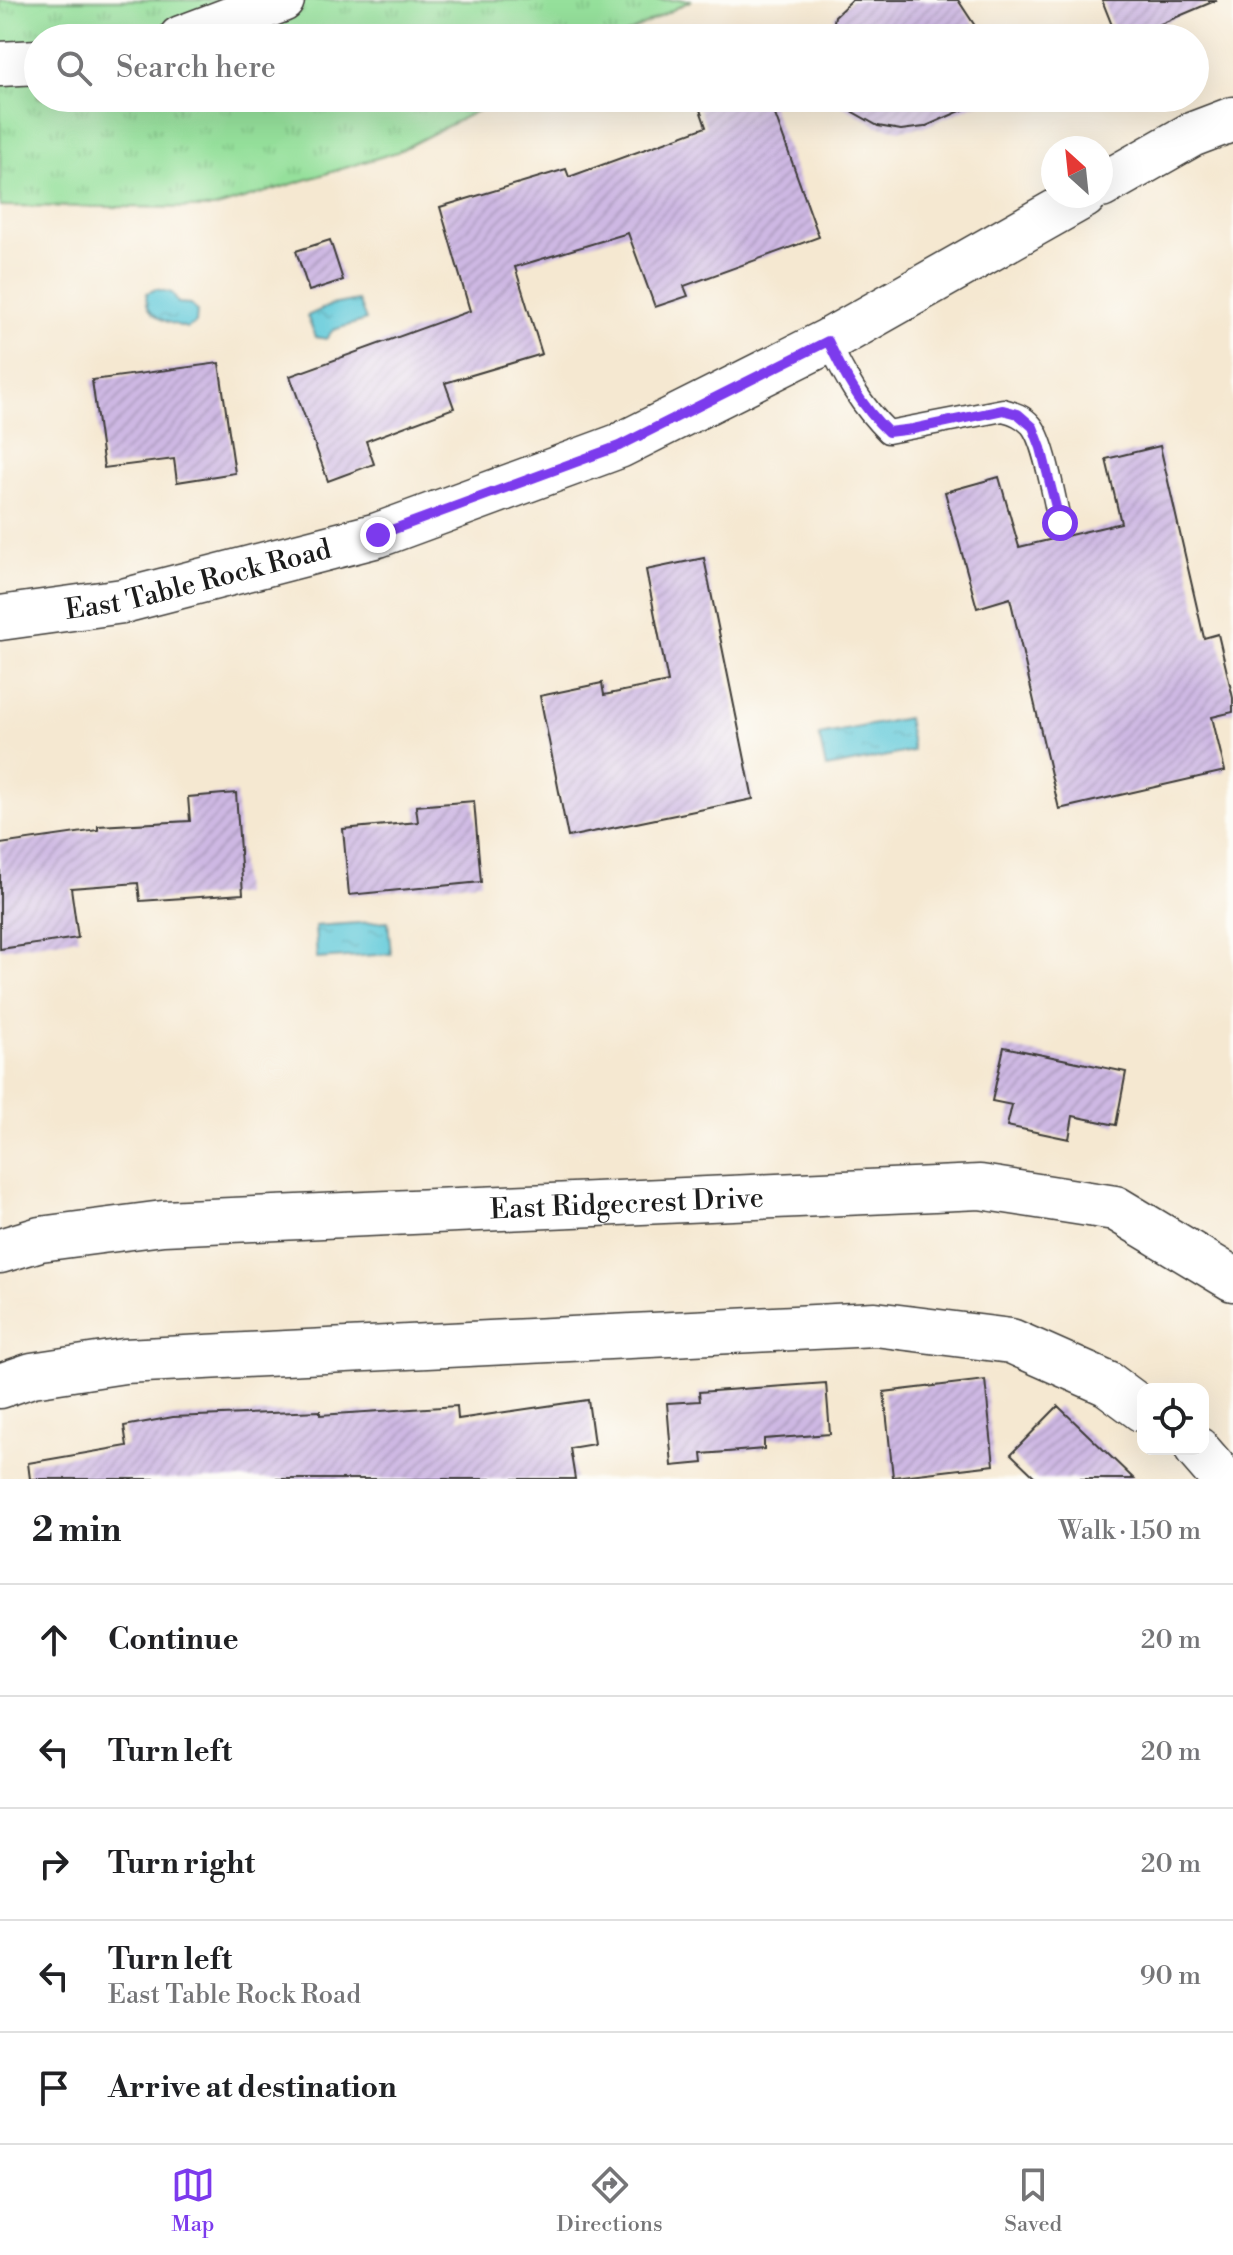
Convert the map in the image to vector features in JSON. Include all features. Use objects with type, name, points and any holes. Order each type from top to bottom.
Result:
[{"type":"street","points":[[218,24],[282,0]]},
{"type":"street","points":[[0,64],[24,63]]},
{"type":"street","points":[[1113,179],[1191,135],[1233,119]]},
{"type":"street","name":"East Table Rock Road","points":[[0,618],[123,601],[378,535],[619,446],[828,341],[1063,208]]},
{"type":"street","name":"East Ridgecrest Drive","points":[[0,1251],[40,1239],[163,1223],[980,1187],[1115,1208],[1233,1279]]},
{"type":"street","points":[[0,1386],[32,1375],[124,1361],[875,1324],[1011,1341],[1108,1384],[1137,1406]]},
{"type":"street","points":[[1202,1455],[1223,1479]]},
{"type":"lane","points":[[828,341],[843,374],[871,416],[888,432],[1003,410],[1018,414],[1033,427],[1060,523]]},
{"type":"green space","points":[[0,0],[692,0],[645,24],[24,24],[24,112],[475,112],[397,152],[214,208],[0,206]]},
{"type":"water","points":[[156,289],[172,293],[178,303],[190,304],[197,311],[196,323],[187,328],[152,313],[148,307],[147,293]]},
{"type":"water","points":[[358,300],[366,320],[333,330],[326,339],[316,337],[307,316],[331,305]]},
{"type":"water","points":[[907,718],[913,751],[826,768],[819,735]]},
{"type":"water","points":[[388,921],[391,954],[317,959],[315,926]]},
{"type":"building","points":[[852,0],[958,0],[974,24],[834,24],[835,16]]},
{"type":"building","points":[[1102,0],[1217,0],[1160,24],[1111,24]]},
{"type":"building","points":[[701,112],[774,112],[819,237],[684,286],[688,296],[655,307],[628,233],[515,267],[542,354],[445,383],[454,408],[366,441],[374,464],[328,481],[290,376],[470,311],[440,207],[566,169],[569,177],[706,127]]},
{"type":"building","points":[[853,112],[958,112],[924,127],[901,130],[878,126]]},
{"type":"building","points":[[330,240],[343,280],[309,291],[296,251]]},
{"type":"building","points":[[219,363],[235,473],[177,482],[174,459],[104,468],[92,380]]},
{"type":"building","points":[[1160,446],[1204,638],[1218,634],[1233,698],[1233,712],[1212,717],[1225,771],[1059,809],[1010,598],[977,608],[945,492],[999,477],[1019,547],[1121,523],[1106,459]]},
{"type":"building","points":[[704,558],[753,799],[568,837],[540,696],[602,683],[604,695],[668,682],[646,570]]},
{"type":"building","points":[[236,793],[243,894],[140,901],[138,883],[71,888],[78,938],[0,949],[0,844],[98,830],[98,826],[190,821],[188,797]]},
{"type":"building","points":[[474,801],[481,882],[349,895],[343,829],[418,822],[416,806]]},
{"type":"building","points":[[1004,1047],[1126,1072],[1116,1125],[1073,1116],[1069,1139],[1007,1126],[1012,1105],[992,1101]]},
{"type":"building","points":[[985,1380],[994,1465],[893,1477],[884,1392]]},
{"type":"building","points":[[826,1383],[830,1434],[764,1439],[764,1449],[702,1454],[703,1463],[672,1466],[667,1403],[700,1401],[699,1392]]},
{"type":"building","points":[[588,1400],[594,1444],[570,1448],[575,1479],[30,1479],[28,1463],[127,1446],[124,1426],[173,1417],[320,1411],[320,1415],[457,1406],[458,1419]]},
{"type":"building","points":[[1058,1406],[1134,1479],[1037,1479],[1011,1454]]},
{"type":"route","points":[[378,535],[619,446],[828,341],[843,374],[871,416],[888,432],[1003,410],[1018,414],[1033,427],[1060,523]]}]
